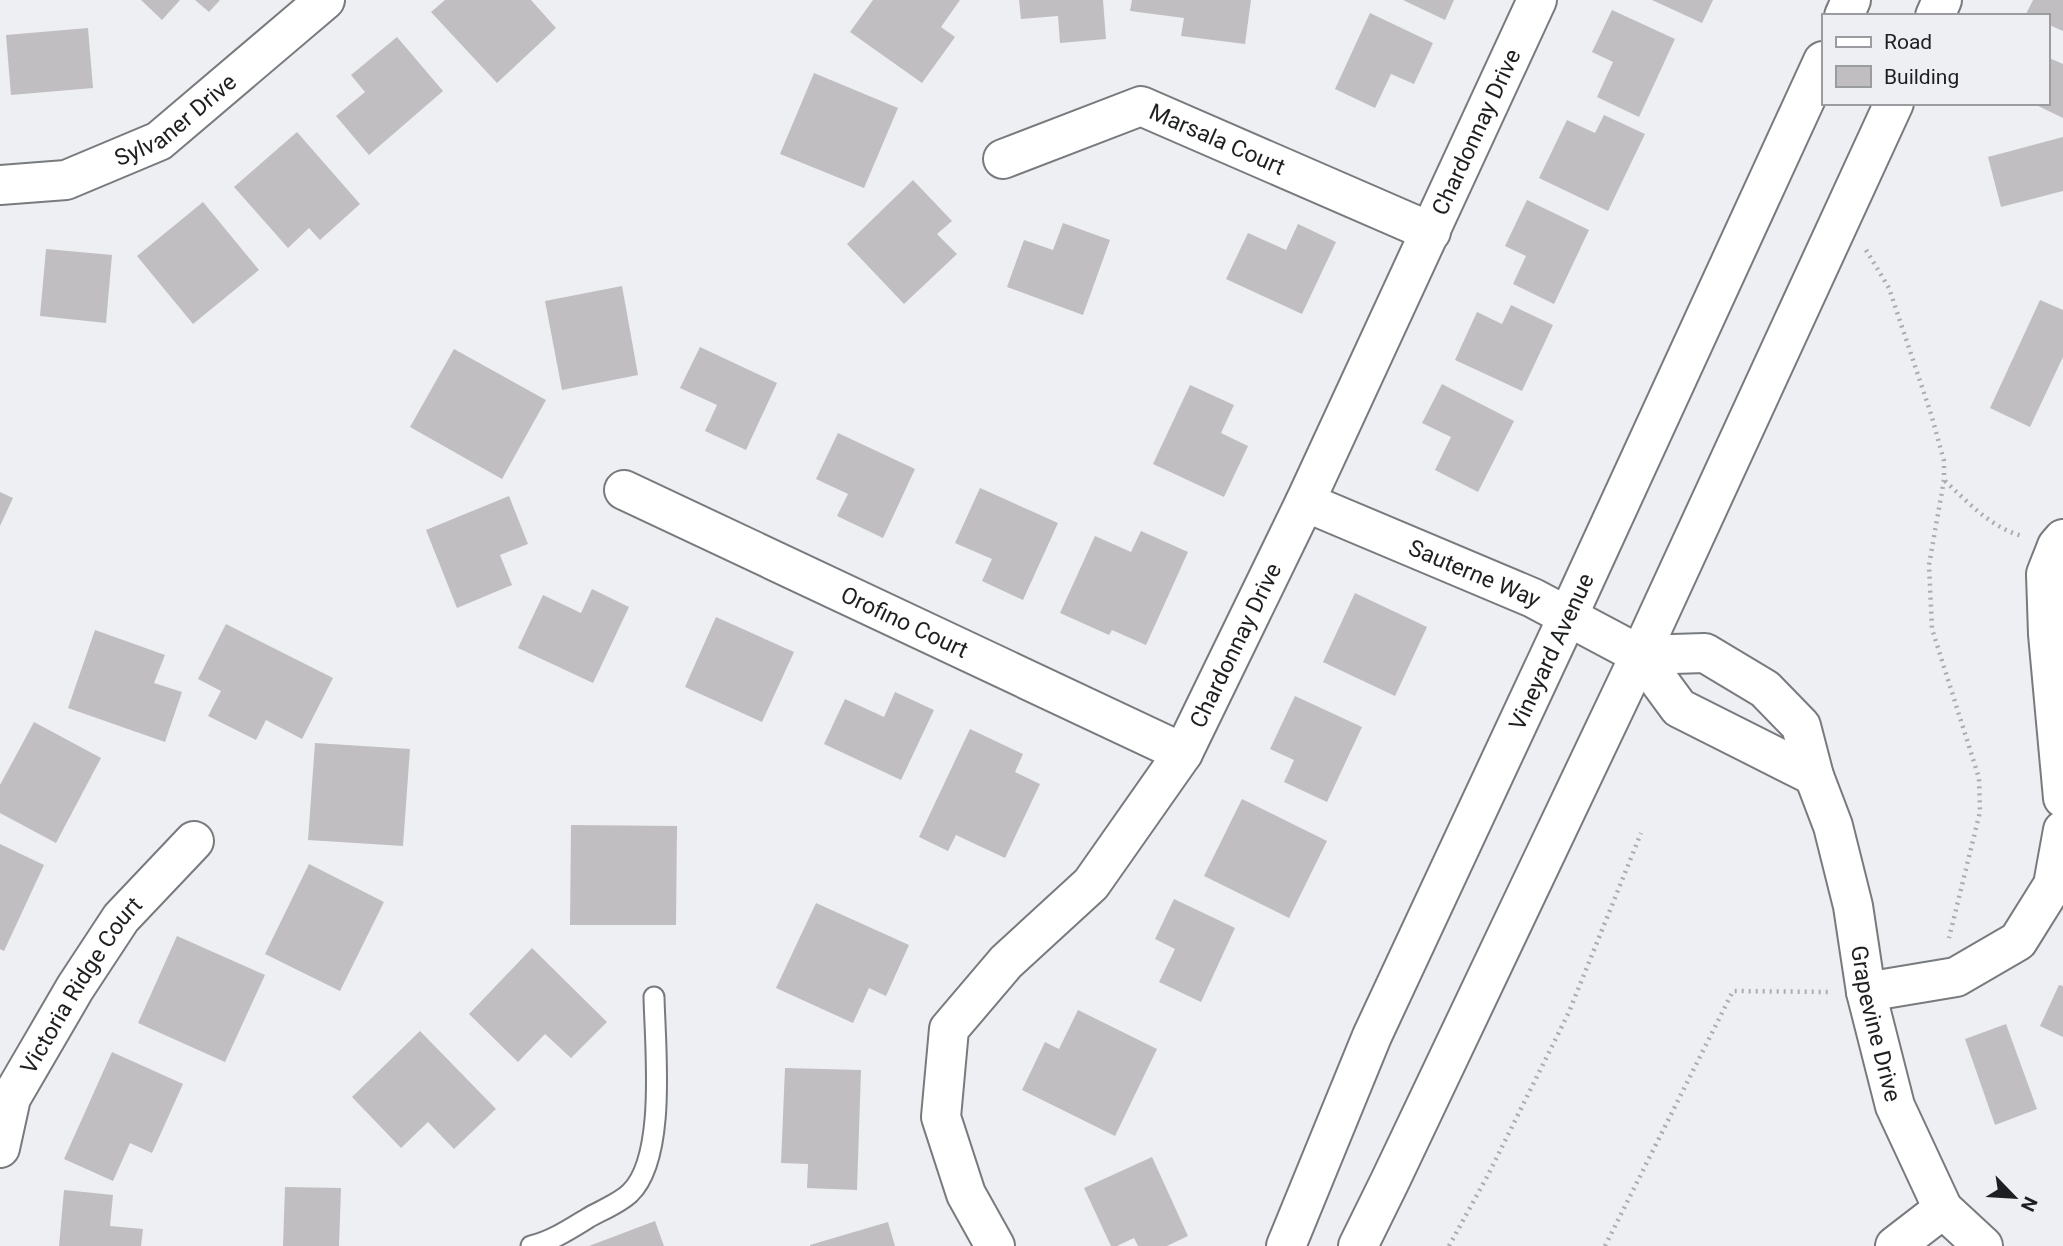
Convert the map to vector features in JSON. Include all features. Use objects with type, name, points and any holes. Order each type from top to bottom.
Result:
[{"type":"street","name":"Sylvaner Drive","points":[[0,185],[66,180],[159,141],[325,0]]},
{"type":"street","name":"Chardonnay Drive","points":[[995,1246],[966,1194],[941,1117],[948,1030],[1006,962],[1091,884],[1184,753],[1305,502],[1537,0]]},
{"type":"street","name":"Vineyard Avenue","points":[[1286,1246],[1372,1036],[1822,63]]},
{"type":"street","points":[[1358,1246],[1640,655],[1894,105]]},
{"type":"street","name":"Marsala Court","points":[[1003,159],[1141,106],[1431,232]]},
{"type":"street","name":"Orofino Court","points":[[624,490],[1184,753]]},
{"type":"street","name":"Sauterne Way","points":[[1305,502],[1534,598],[1640,655]]},
{"type":"street","points":[[2060,542],[2046,574],[2048,635],[2063,798]]},
{"type":"street","name":"Grapevine Drive","points":[[1640,655],[1705,653],[1765,689],[1801,726],[1814,776],[1833,826],[1853,906],[1866,992],[1895,1106],[1943,1209],[1983,1246]]},
{"type":"street","points":[[1640,655],[1679,708],[1814,776]]},
{"type":"street","points":[[1866,992],[1956,977],[2018,941],[2053,885],[2063,830]]},
{"type":"street","name":"Victoria Ridge Court","points":[[0,1148],[11,1098],[75,988],[121,918],[194,841]]},
{"type":"street","points":[[1895,1246],[1943,1209]]},
{"type":"lane","points":[[531,1246],[547,1242],[629,1193],[645,1170],[653,1144],[656,1073],[654,997]]},
{"type":"path","points":[[1834,234],[1868,251],[1889,288],[1944,461],[1944,480],[1929,565],[1932,629],[1979,778],[1980,812],[1949,940],[1956,977]]},
{"type":"path","points":[[1944,480],[1986,519],[2007,532],[2060,542]]},
{"type":"path","points":[[1449,1246],[1488,1175],[1569,1012],[1642,833]]},
{"type":"path","points":[[1605,1246],[1733,991],[1866,992]]},
{"type":"building","points":[[141,0],[180,0],[162,20]]},
{"type":"building","points":[[195,0],[220,0],[209,12]]},
{"type":"building","points":[[445,0],[531,0],[556,28],[497,83],[431,12]]},
{"type":"building","points":[[873,0],[960,0],[941,27],[955,37],[922,83],[850,32]]},
{"type":"building","points":[[1019,0],[1103,0],[1106,39],[1060,43],[1058,16],[1021,19]]},
{"type":"building","points":[[1132,0],[1251,0],[1245,44],[1181,36],[1184,18],[1130,11]]},
{"type":"building","points":[[1403,0],[1454,0],[1445,20]]},
{"type":"building","points":[[1652,0],[1713,0],[1702,23]]},
{"type":"building","points":[[2033,0],[2063,0],[2063,31],[2049,25],[2049,14],[2026,14]]},
{"type":"building","points":[[1612,10],[1675,39],[1639,117],[1597,97],[1613,62],[1592,52]]},
{"type":"building","points":[[1370,13],[1433,43],[1414,84],[1391,74],[1375,108],[1335,89]]},
{"type":"building","points":[[88,28],[93,88],[11,95],[6,35]]},
{"type":"building","points":[[397,37],[443,91],[369,155],[336,116],[365,92],[351,75]]},
{"type":"building","points":[[2049,58],[2063,64],[2063,118],[2036,105],[2049,105]]},
{"type":"building","points":[[814,73],[898,108],[864,188],[780,154]]},
{"type":"building","points":[[1604,115],[1645,134],[1608,211],[1539,178],[1567,120],[1595,133]]},
{"type":"building","points":[[297,132],[360,204],[320,240],[309,228],[288,248],[234,187]]},
{"type":"building","points":[[2063,137],[2063,191],[2001,207],[1988,157]]},
{"type":"building","points":[[913,180],[952,221],[937,234],[957,254],[904,304],[847,244]]},
{"type":"building","points":[[1527,200],[1589,230],[1554,304],[1513,284],[1526,256],[1505,246]]},
{"type":"building","points":[[203,202],[259,270],[193,324],[137,256]]},
{"type":"building","points":[[1063,223],[1110,240],[1083,315],[1007,287],[1024,240],[1053,250]]},
{"type":"building","points":[[1298,224],[1336,242],[1302,314],[1226,279],[1248,233],[1286,250]]},
{"type":"building","points":[[46,249],[112,255],[106,323],[40,316]]},
{"type":"building","points":[[622,286],[638,375],[562,390],[545,301]]},
{"type":"building","points":[[2040,300],[2063,310],[2063,357],[2030,427],[1990,408]]},
{"type":"building","points":[[1511,305],[1553,325],[1522,391],[1455,360],[1477,312],[1502,324]]},
{"type":"building","points":[[700,347],[777,383],[746,450],[705,431],[717,405],[680,388]]},
{"type":"building","points":[[454,349],[546,400],[502,479],[410,427]]},
{"type":"building","points":[[1442,384],[1514,421],[1478,492],[1435,470],[1451,437],[1422,423]]},
{"type":"building","points":[[1190,385],[1234,405],[1221,433],[1248,446],[1224,497],[1153,464]]},
{"type":"building","points":[[838,433],[915,469],[883,538],[837,516],[848,494],[816,479]]},
{"type":"building","points":[[980,488],[1058,523],[1023,600],[982,581],[992,559],[955,543]]},
{"type":"building","points":[[0,492],[13,498],[0,526]]},
{"type":"building","points":[[509,496],[528,544],[500,555],[512,585],[457,608],[426,530]]},
{"type":"building","points":[[1141,531],[1188,552],[1146,645],[1112,630],[1109,635],[1060,613],[1095,536],[1131,552]]},
{"type":"building","points":[[592,589],[629,607],[593,683],[518,648],[543,595],[581,613]]},
{"type":"building","points":[[1355,593],[1427,627],[1395,696],[1323,662]]},
{"type":"building","points":[[716,617],[794,652],[762,722],[685,687]]},
{"type":"building","points":[[226,624],[333,678],[302,739],[266,720],[256,740],[208,716],[221,691],[198,679]]},
{"type":"building","points":[[95,630],[165,655],[154,683],[182,692],[165,742],[68,708]]},
{"type":"building","points":[[895,692],[934,710],[901,780],[824,744],[845,699],[884,717]]},
{"type":"building","points":[[1295,696],[1362,727],[1327,802],[1284,782],[1294,760],[1270,749]]},
{"type":"building","points":[[34,722],[101,758],[56,843],[0,813],[0,785]]},
{"type":"building","points":[[970,729],[1023,754],[1015,772],[1040,784],[1005,858],[956,835],[948,851],[919,837]]},
{"type":"building","points":[[315,743],[410,749],[403,846],[308,840]]},
{"type":"building","points":[[1242,799],[1327,841],[1289,918],[1204,876]]},
{"type":"building","points":[[571,825],[677,826],[676,925],[570,925]]},
{"type":"building","points":[[0,844],[44,865],[4,951],[0,949]]},
{"type":"building","points":[[309,864],[384,902],[340,991],[265,954]]},
{"type":"building","points":[[1174,899],[1235,928],[1201,1002],[1159,982],[1175,949],[1155,939]]},
{"type":"building","points":[[816,903],[909,945],[886,996],[869,988],[853,1023],[776,988]]},
{"type":"building","points":[[177,936],[265,975],[225,1062],[138,1023]]},
{"type":"building","points":[[532,948],[607,1022],[571,1058],[545,1034],[518,1062],[469,1014]]},
{"type":"building","points":[[2059,985],[2063,986],[2063,1037],[2040,1026]]},
{"type":"building","points":[[1078,1010],[1157,1049],[1115,1136],[1022,1090],[1045,1042],[1059,1049]]},
{"type":"building","points":[[2006,1024],[2037,1109],[1995,1125],[1965,1039]]},
{"type":"building","points":[[420,1031],[496,1109],[454,1149],[428,1122],[401,1148],[352,1097]]},
{"type":"building","points":[[112,1052],[183,1084],[152,1153],[130,1143],[113,1181],[64,1159]]},
{"type":"building","points":[[785,1068],[861,1070],[857,1190],[807,1188],[808,1164],[781,1163]]},
{"type":"building","points":[[1152,1157],[1188,1236],[1167,1246],[1138,1246],[1134,1238],[1111,1246],[1084,1188]]},
{"type":"building","points":[[285,1187],[341,1188],[339,1246],[283,1246]]},
{"type":"building","points":[[64,1190],[113,1195],[110,1226],[143,1229],[141,1246],[59,1246]]},
{"type":"building","points":[[655,1221],[664,1246],[589,1246]]},
{"type":"building","points":[[888,1222],[895,1246],[810,1246],[810,1245]]}]
